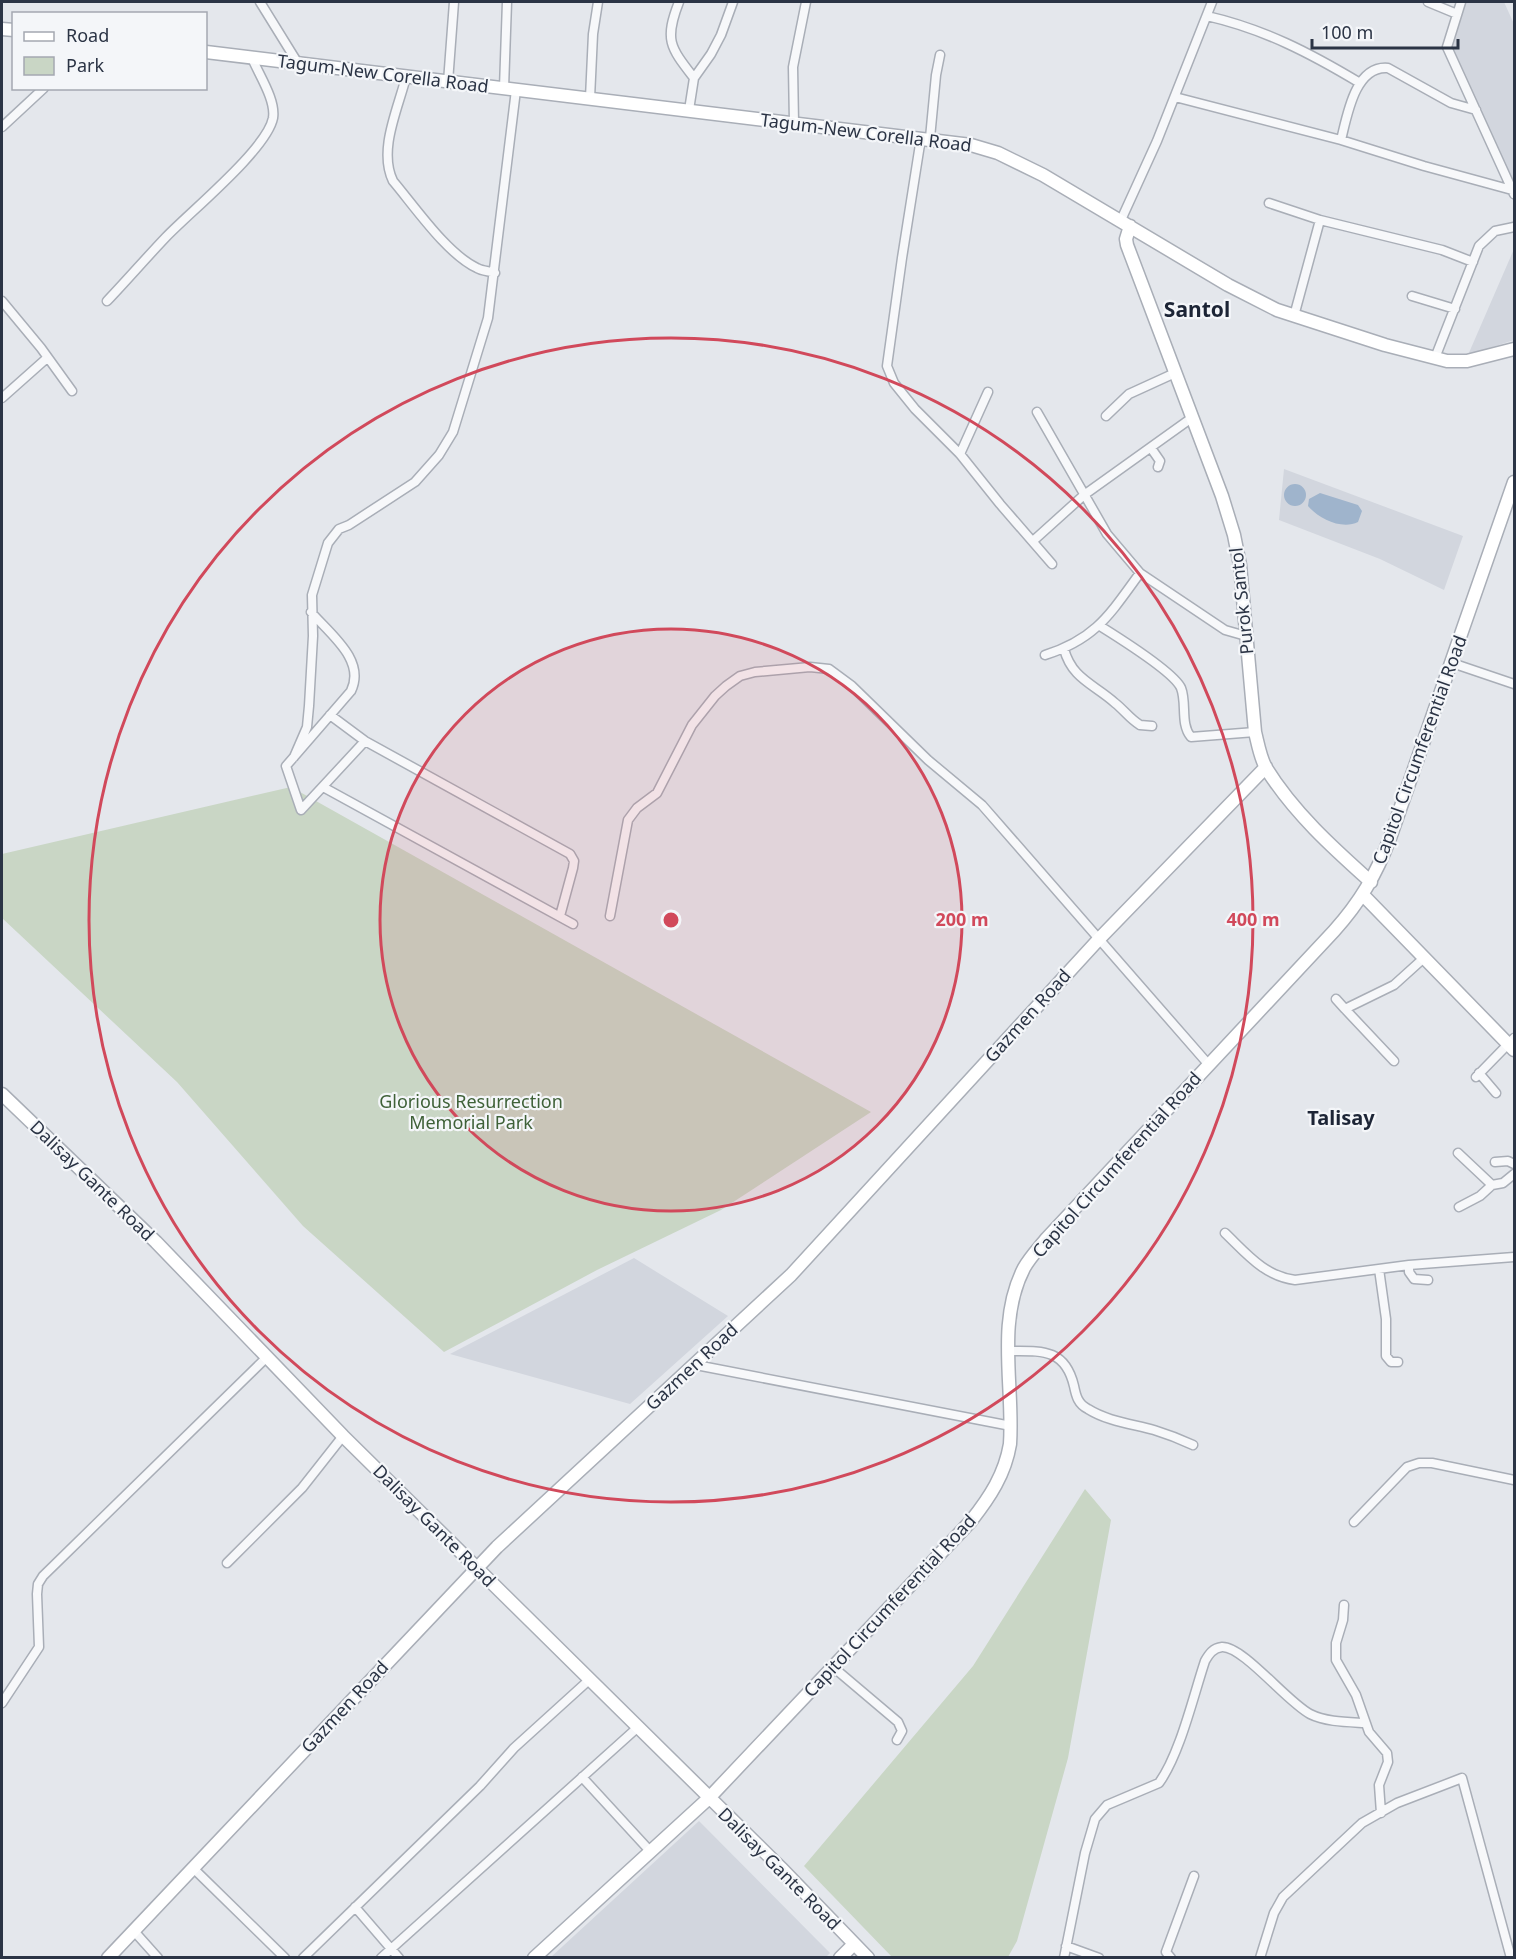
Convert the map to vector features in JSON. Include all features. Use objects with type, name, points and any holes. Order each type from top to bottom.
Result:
[{"type":"main road","name":"Tagum-New Corella Road","points":[[207,52],[971,145],[1012,159],[1063,186],[1246,295],[1294,316],[1435,358],[1458,362],[1467,362],[1515,349]]},
{"type":"main road","name":"Purok Santol","points":[[1126,223],[1127,245],[1222,496],[1238,550],[1255,732],[1266,767],[1311,825],[1371,882]]},
{"type":"main road","name":"Capitol Circumferential Road","points":[[534,1958],[709,1798],[983,1506],[1001,1476],[1008,1459],[1011,1426],[1009,1351],[1012,1304],[1018,1281],[1029,1260],[1054,1230],[1334,931],[1363,895],[1390,838],[1515,482]]},
{"type":"main road","name":"Gazmen Road","points":[[108,1958],[476,1568],[550,1496],[696,1365],[791,1275],[1098,939],[1266,767]]},
{"type":"main road","points":[[1363,895],[1513,1044]]},
{"type":"main road","name":"Dalisay Gante Road","points":[[2,1094],[163,1249],[343,1436],[868,1958]]},
{"type":"main road","points":[[840,1958],[854,1944]]},
{"type":"street","points":[[260,2],[299,64]]},
{"type":"street","points":[[448,82],[453,2]]},
{"type":"street","points":[[294,757],[307,727],[313,636],[312,595],[318,569],[328,543],[339,529],[349,525],[415,482],[439,455],[449,439],[488,318],[495,273],[510,89],[507,2]]},
{"type":"street","points":[[590,98],[593,34],[598,2]]},
{"type":"street","points":[[678,2],[670,37],[679,58],[694,78]]},
{"type":"street","points":[[689,110],[694,78],[721,35],[733,2]]},
{"type":"street","points":[[794,123],[793,68],[806,2]]},
{"type":"street","points":[[1126,223],[1212,2]]},
{"type":"street","points":[[1428,2],[1457,14]]},
{"type":"street","points":[[1461,2],[1447,47],[1513,192]]},
{"type":"street","points":[[1207,16],[1240,24],[1270,35],[1314,56],[1360,84]]},
{"type":"street","points":[[940,55],[902,258],[887,366],[894,383],[915,409],[960,454],[999,504],[1052,564]]},
{"type":"street","points":[[107,301],[167,236],[247,159],[269,132],[274,116],[270,99],[252,58]]},
{"type":"street","points":[[1341,140],[1353,96],[1360,84],[1378,68],[1388,68],[1451,103],[1476,110]]},
{"type":"street","points":[[406,77],[386,157],[388,171],[393,181],[443,241],[467,263],[479,270],[495,273]]},
{"type":"street","points":[[2,127],[42,90]]},
{"type":"street","points":[[1175,97],[1341,140],[1513,192]]},
{"type":"street","points":[[1269,203],[1320,220],[1442,250],[1473,262]]},
{"type":"street","points":[[1294,316],[1320,220]]},
{"type":"street","points":[[1435,358],[1479,246],[1490,234],[1501,228],[1515,227]]},
{"type":"street","points":[[1412,296],[1455,309]]},
{"type":"street","points":[[2,304],[72,391]]},
{"type":"street","points":[[2,398],[47,358]]},
{"type":"street","points":[[1106,416],[1129,394],[1175,373]]},
{"type":"street","points":[[960,454],[988,392]]},
{"type":"street","points":[[1037,412],[1107,534],[1140,573],[1225,630],[1246,636]]},
{"type":"street","points":[[1033,542],[1084,495],[1192,417]]},
{"type":"street","points":[[1151,448],[1160,461],[1158,467]]},
{"type":"street","points":[[1045,656],[1064,649],[1100,626],[1140,573]]},
{"type":"street","points":[[311,612],[352,659],[356,671],[356,682],[351,691],[286,766],[300,810],[365,741]]},
{"type":"street","points":[[1100,626],[1133,646],[1179,683],[1183,696],[1186,727],[1191,737],[1255,732]]},
{"type":"street","points":[[1064,649],[1067,660],[1075,673],[1140,725],[1152,726]]},
{"type":"street","points":[[1452,663],[1515,684]]},
{"type":"street","points":[[610,916],[628,820],[637,808],[657,793],[692,725],[715,696],[740,676],[755,672],[823,668],[836,673],[852,686],[928,760],[982,805],[1209,1065]]},
{"type":"street","points":[[330,715],[365,741],[570,854],[574,861],[573,868],[560,916]]},
{"type":"street","points":[[323,787],[573,924]]},
{"type":"street","points":[[1345,1009],[1394,985],[1425,957]]},
{"type":"street","points":[[1336,999],[1394,1061]]},
{"type":"street","points":[[1496,1093],[1478,1075],[1513,1044]]},
{"type":"street","points":[[1458,1153],[1492,1185]]},
{"type":"street","points":[[1495,1162],[1508,1161],[1515,1164]]},
{"type":"street","points":[[1460,1207],[1480,1196],[1492,1185],[1503,1183],[1515,1174]]},
{"type":"street","points":[[1225,1233],[1263,1269],[1282,1278],[1307,1279],[1409,1265],[1515,1257]]},
{"type":"street","points":[[1409,1265],[1409,1272],[1414,1279],[1428,1280]]},
{"type":"street","points":[[1379,1269],[1387,1327],[1386,1356],[1391,1362],[1398,1362]]},
{"type":"street","points":[[1009,1351],[1040,1351],[1054,1354],[1064,1364],[1078,1401],[1090,1411],[1193,1445]]},
{"type":"street","points":[[2,1703],[39,1647],[38,1584],[43,1576],[267,1356]]},
{"type":"street","points":[[696,1365],[1011,1426]]},
{"type":"street","points":[[227,1563],[302,1488],[343,1436]]},
{"type":"street","points":[[1354,1522],[1407,1467],[1419,1463],[1432,1463],[1515,1480]]},
{"type":"street","points":[[1344,1605],[1336,1643],[1336,1660],[1356,1695],[1369,1732],[1388,1753],[1388,1762],[1379,1785],[1381,1813]]},
{"type":"street","points":[[1064,1958],[1085,1853],[1095,1819],[1107,1805],[1159,1783],[1162,1779],[1172,1759],[1205,1661],[1212,1651],[1219,1647],[1229,1647],[1290,1700],[1310,1714],[1334,1721],[1365,1723]]},
{"type":"street","points":[[833,1667],[898,1722],[902,1731],[897,1740]]},
{"type":"street","points":[[303,1958],[480,1786],[514,1748],[589,1680]]},
{"type":"street","points":[[381,1958],[637,1728]]},
{"type":"street","points":[[582,1777],[650,1851]]},
{"type":"street","points":[[1260,1958],[1274,1913],[1283,1897],[1362,1823],[1397,1803],[1462,1778],[1511,1958]]},
{"type":"street","points":[[193,1868],[285,1958]]},
{"type":"street","points":[[1167,1956],[1194,1876]]},
{"type":"street","points":[[355,1907],[399,1958]]},
{"type":"street","points":[[133,1930],[158,1958]]},
{"type":"street","points":[[1066,1946],[1099,1958]]},
{"type":"shaded area","points":[[1464,2],[1504,2],[1514,24],[1514,187],[1449,51]]},
{"type":"shaded area","points":[[1514,249],[1514,340],[1468,355]]},
{"type":"shaded area","points":[[1284,469],[1463,536],[1444,590],[1380,559],[1279,520]]},
{"type":"shaded area","points":[[634,1258],[728,1316],[630,1404],[450,1354]]},
{"type":"shaded area","points":[[699,1821],[830,1953],[825,1958],[551,1957]]},
{"type":"green space","name":"Glorious Resurrection Memorial Park","points":[[291,787],[871,1112],[721,1210],[597,1270],[444,1352],[303,1226],[177,1082],[2,918],[2,854]]},
{"type":"green space","points":[[1085,1489],[1111,1520],[1068,1758],[1017,1941],[1008,1957],[892,1957],[804,1866],[973,1666]]},
{"type":"water","points":[[1295,484],[1303,487],[1306,495],[1303,503],[1295,506],[1287,503],[1284,495],[1287,487]]},
{"type":"water","points":[[1320,493],[1358,505],[1362,511],[1358,522],[1338,524],[1318,515],[1308,506],[1309,499]]},
{"type":"district","name":"Santol","points":[[1197,310]]},
{"type":"district","name":"Talisay","points":[[1341,1118]]}]
